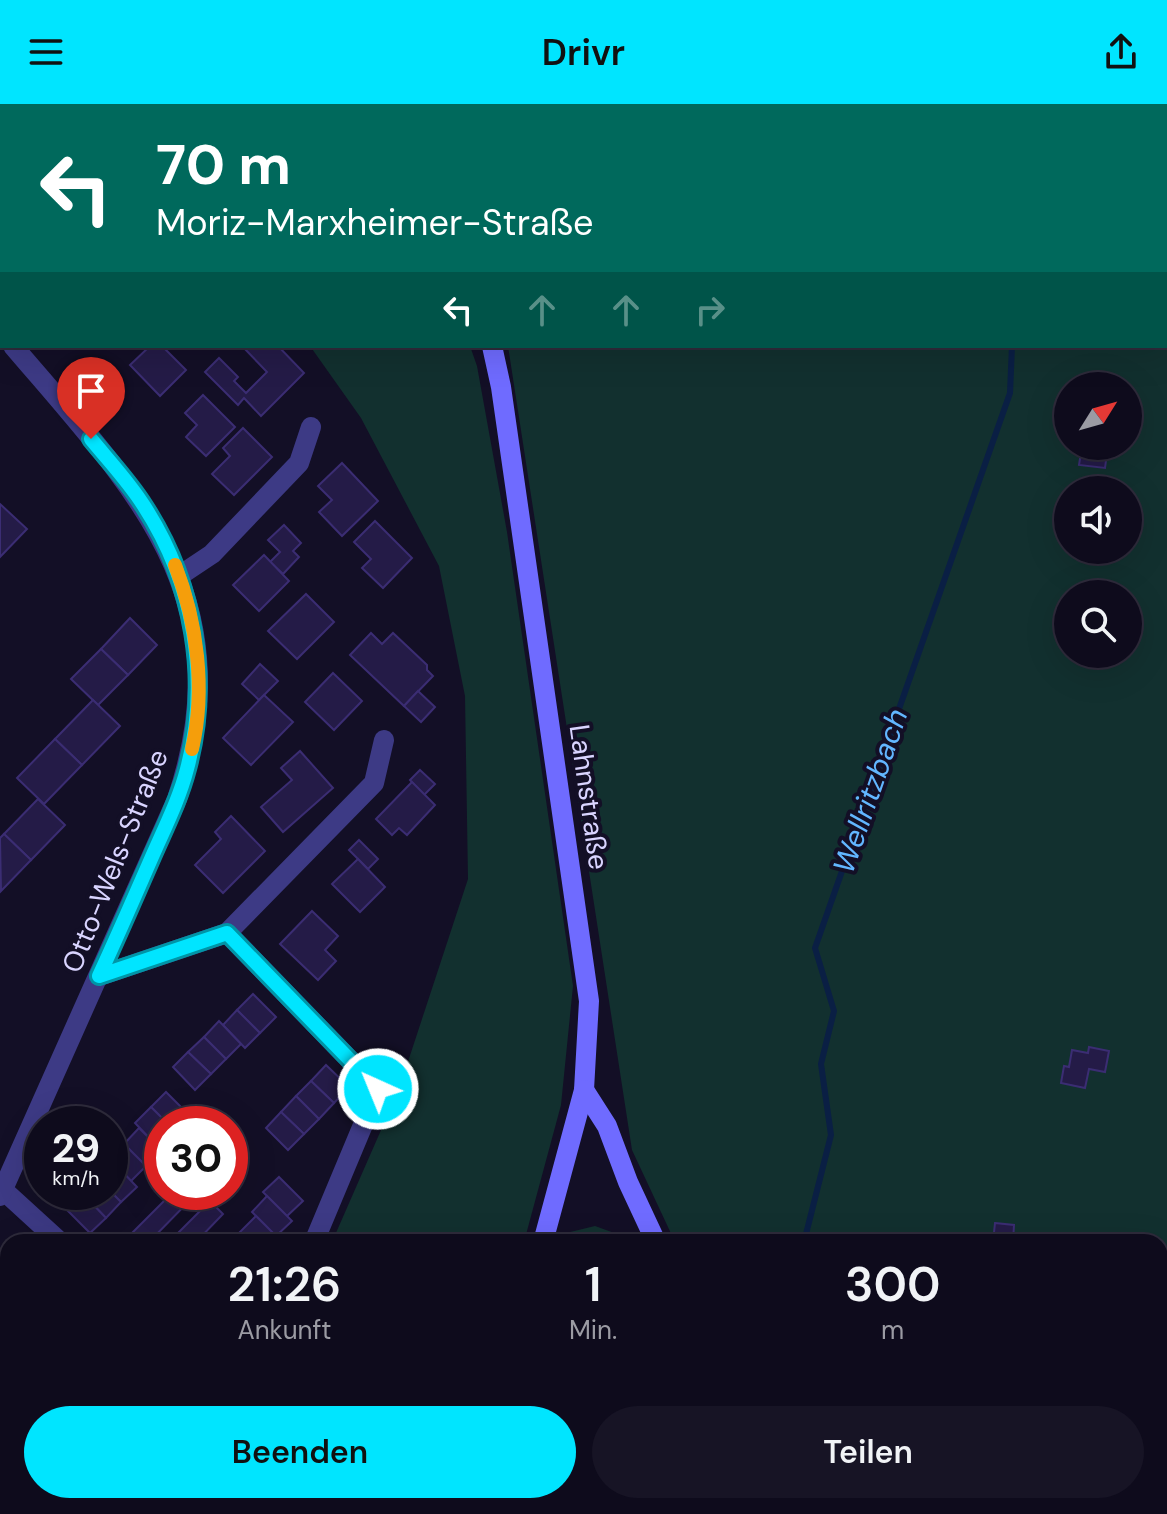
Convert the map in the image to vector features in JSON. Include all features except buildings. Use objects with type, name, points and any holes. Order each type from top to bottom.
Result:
[{"type":"main road","name":"Lahnstraße","points":[[492,348],[504,402],[587,977],[590,1026],[584,1090],[545,1234]]},
{"type":"main road","points":[[584,1090],[607,1126],[652,1234]]},
{"type":"street","name":"Otto-Wels-Straße","points":[[1,1193],[177,799],[194,741],[198,699],[197,657],[187,602],[157,528],[129,485],[15,348]]},
{"type":"street","points":[[179,576],[212,554],[299,463],[311,427]]},
{"type":"street","points":[[99,976],[227,933],[374,783],[384,740]]},
{"type":"street","points":[[227,933],[378,1089],[317,1234]]},
{"type":"street","points":[[1,1193],[50,1234]]},
{"type":"green space","points":[[311,348],[471,348],[477,366],[507,532],[573,986],[561,1105],[526,1234],[336,1234],[399,1089],[468,879],[465,696],[439,566],[361,418]]},
{"type":"green space","points":[[508,348],[1167,348],[1167,1234],[671,1234],[632,1150]]},
{"type":"green space","points":[[595,1226],[617,1234],[562,1234]]},
{"type":"waterway","name":"Wellritzbach","points":[[806,1234],[831,1135],[821,1064],[834,1011],[815,948],[1010,393],[1012,348]]},
{"type":"slow traffic","points":[[175,565],[187,602],[197,657],[197,713],[192,749]]},
{"type":"route","points":[[91,439],[144,506],[169,551],[193,629],[198,685],[194,741],[187,771],[99,976],[227,933],[378,1089]]}]
